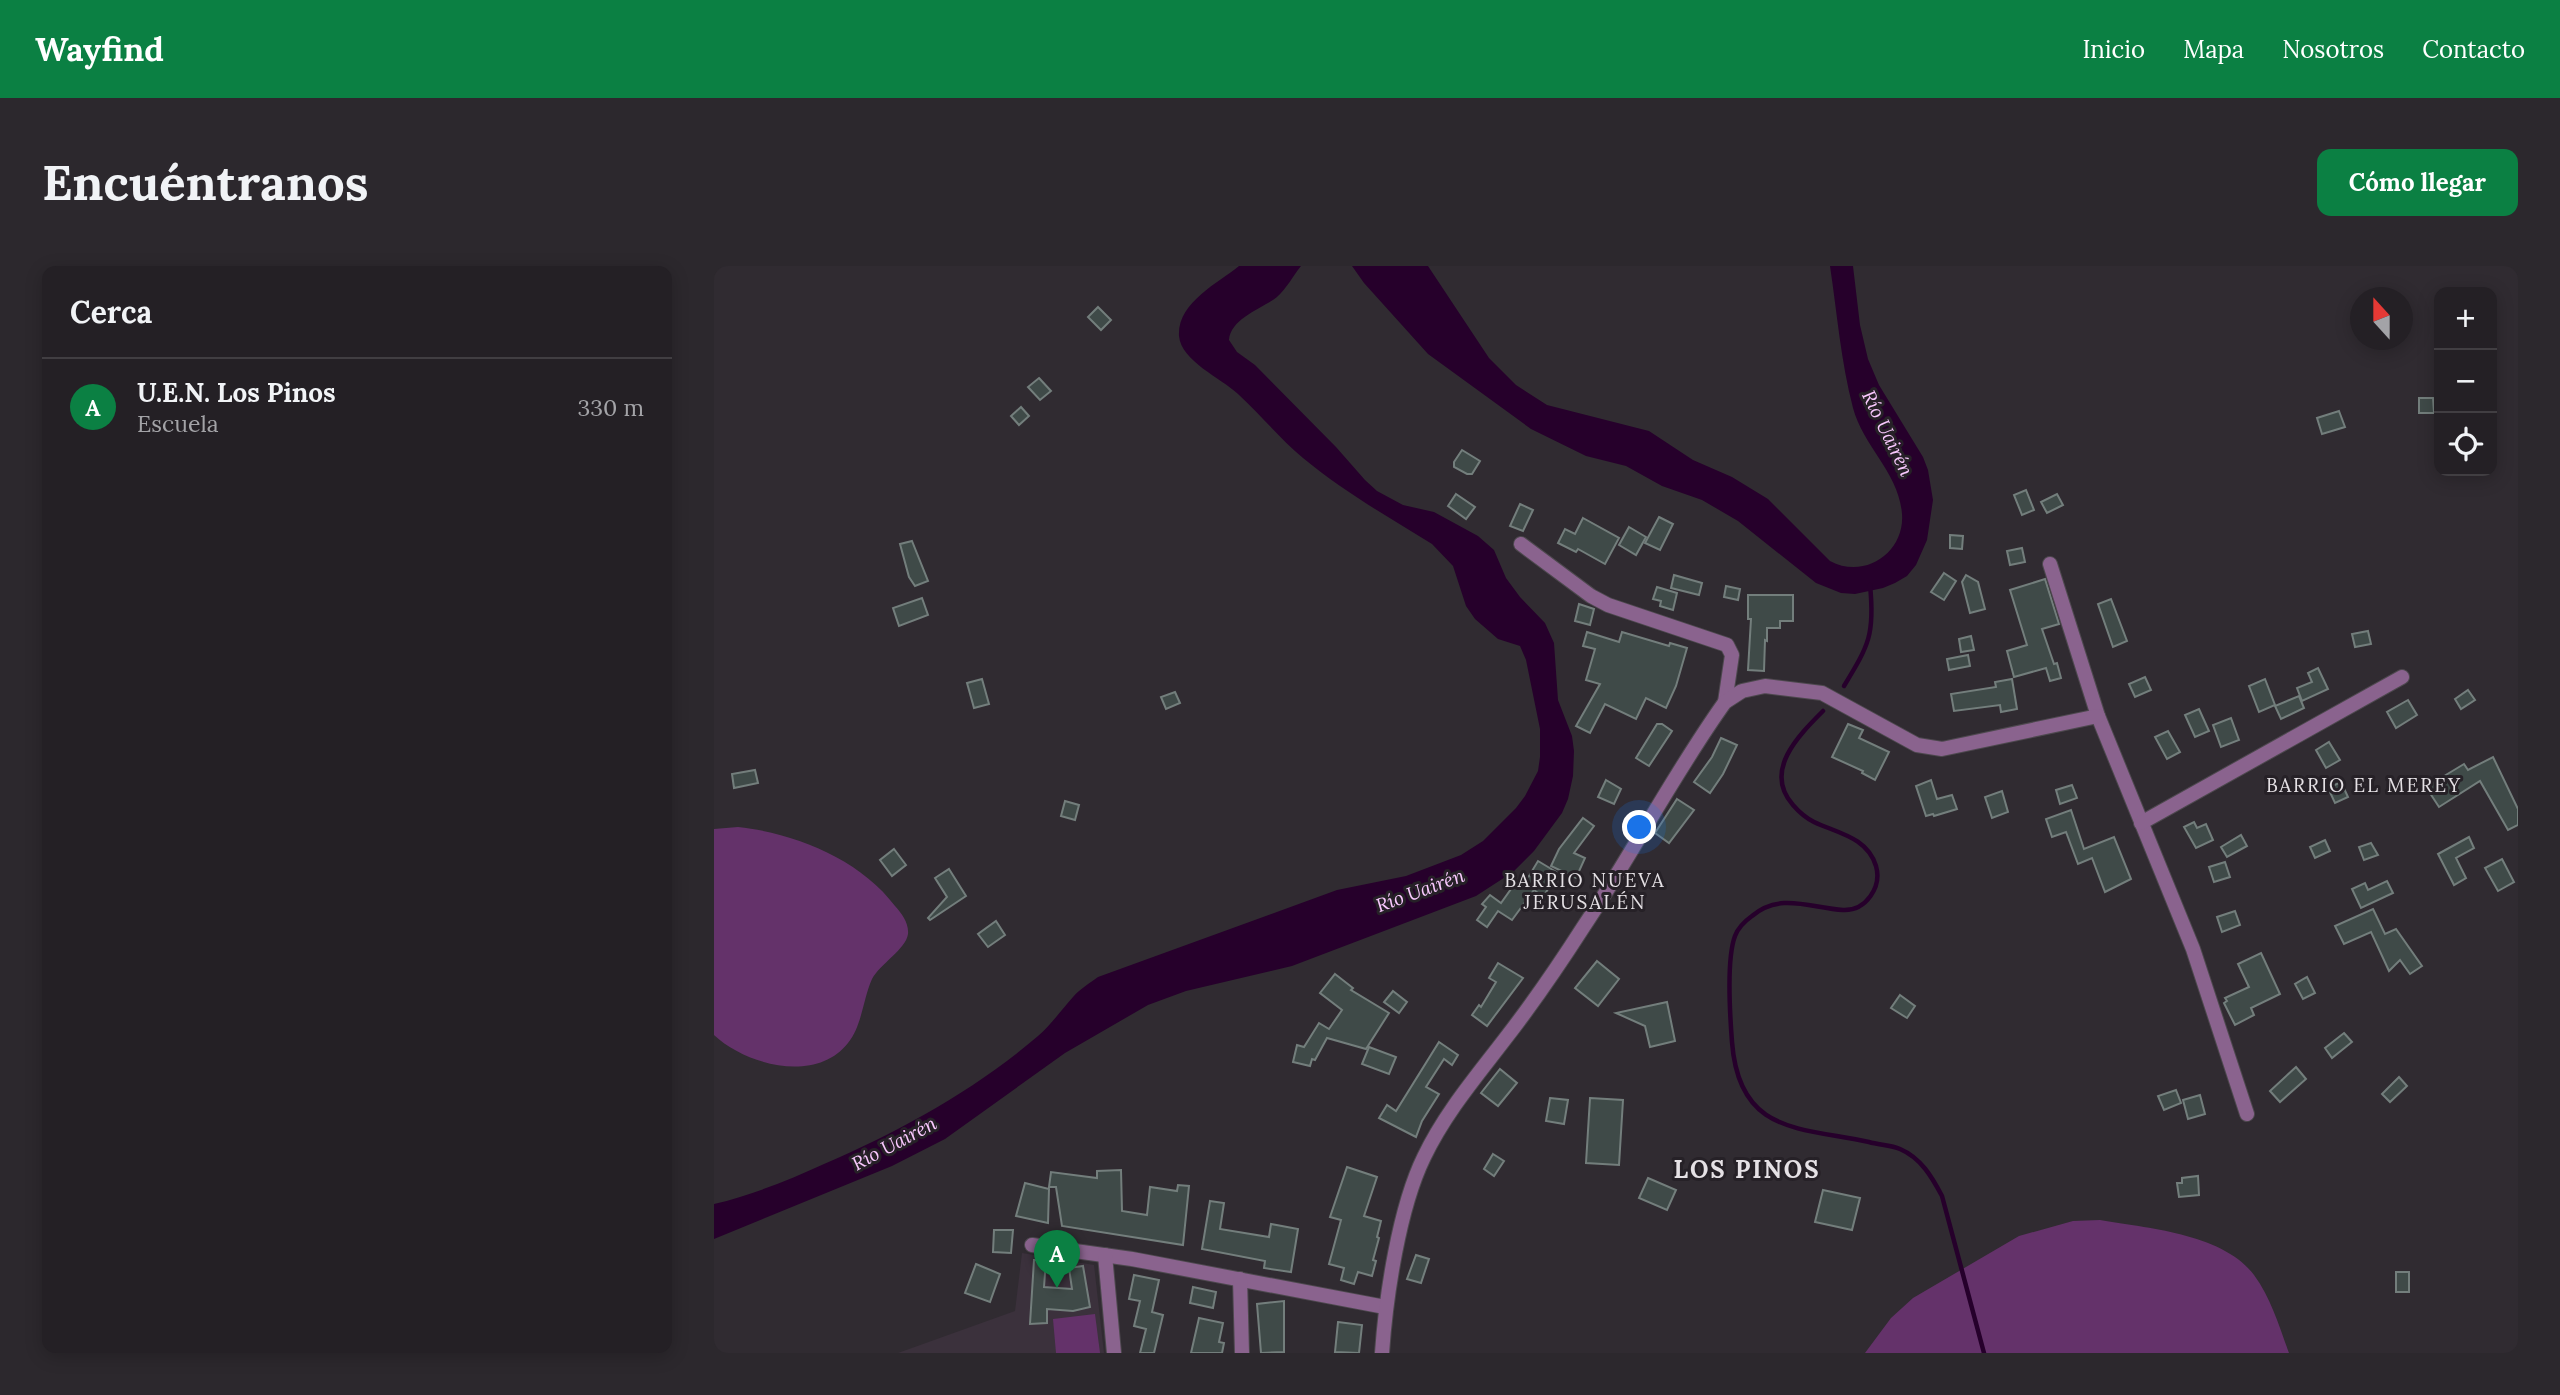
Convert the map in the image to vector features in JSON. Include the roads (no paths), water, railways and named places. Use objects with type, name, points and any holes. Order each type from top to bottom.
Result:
[{"type":"street","points":[[1382,1353],[1385,1307],[1422,1160],[1453,1107],[1507,1037],[1585,925],[1725,702],[1732,655],[1727,645],[1608,605],[1591,596],[1521,544]]},
{"type":"street","points":[[2050,564],[2098,716],[2193,948],[2247,1114]]},
{"type":"street","points":[[2141,823],[2402,677]]},
{"type":"street","points":[[1725,702],[1742,691],[1765,686],[1822,693],[1917,745],[1942,749],[2098,716]]},
{"type":"street","points":[[1032,1245],[1105,1255],[1385,1307]]},
{"type":"street","points":[[1105,1255],[1114,1353]]},
{"type":"street","points":[[1240,1279],[1242,1353]]},
{"type":"water","name":"Río Uairén","points":[[1239,266],[1301,266],[1277,297],[1235,326],[1229,340],[1237,352],[1255,365],[1377,491],[1403,505],[1434,512],[1478,536],[1494,550],[1506,578],[1545,623],[1554,643],[1558,700],[1572,736],[1574,751],[1573,776],[1562,813],[1534,851],[1513,872],[1476,896],[1292,966],[1186,991],[1148,1005],[1065,1053],[945,1139],[892,1166],[714,1239],[714,1204],[756,1192],[811,1170],[881,1138],[936,1108],[1014,1056],[1043,1032],[1076,994],[1098,977],[1337,890],[1406,876],[1461,855],[1483,841],[1525,796],[1538,771],[1540,729],[1526,660],[1520,646],[1498,639],[1475,619],[1466,606],[1453,566],[1432,544],[1318,470],[1286,443],[1238,394],[1194,361],[1181,345],[1180,324],[1192,304]]},
{"type":"water","name":"Río Uairén","points":[[1352,266],[1428,266],[1489,358],[1516,385],[1547,405],[1649,431],[1693,460],[1732,477],[1768,499],[1830,561],[1856,567],[1880,559],[1890,551],[1901,528],[1902,514],[1888,472],[1858,422],[1845,373],[1830,266],[1853,266],[1860,325],[1868,359],[1879,385],[1923,457],[1928,470],[1933,500],[1927,540],[1916,565],[1907,576],[1895,583],[1855,594],[1841,593],[1816,583],[1738,521],[1702,500],[1662,486],[1626,466],[1586,456],[1531,429],[1428,354]]},
{"type":"waterway","points":[[1844,686],[1865,649],[1871,628],[1870,585]]},
{"type":"waterway","points":[[1823,711],[1787,755],[1782,779],[1785,792],[1793,805],[1808,819],[1850,837],[1866,848],[1876,866],[1877,882],[1865,902],[1851,909],[1785,903],[1763,909],[1740,927],[1732,946],[1730,973],[1732,1042],[1737,1072],[1747,1094],[1760,1110],[1777,1121],[1819,1133],[1896,1148],[1914,1157],[1925,1169],[1942,1196],[1984,1353]]},
{"type":"place","name":"U.E.N. Los Pinos","points":[[1057,1288]]},
{"type":"district","name":"BARRIO EL MEREY","points":[[2364,785]]},
{"type":"district","name":"BARRIO NUEVA JERUSALÉN","points":[[1585,891]]},
{"type":"district","name":"LOS PINOS","points":[[1747,1170]]}]
